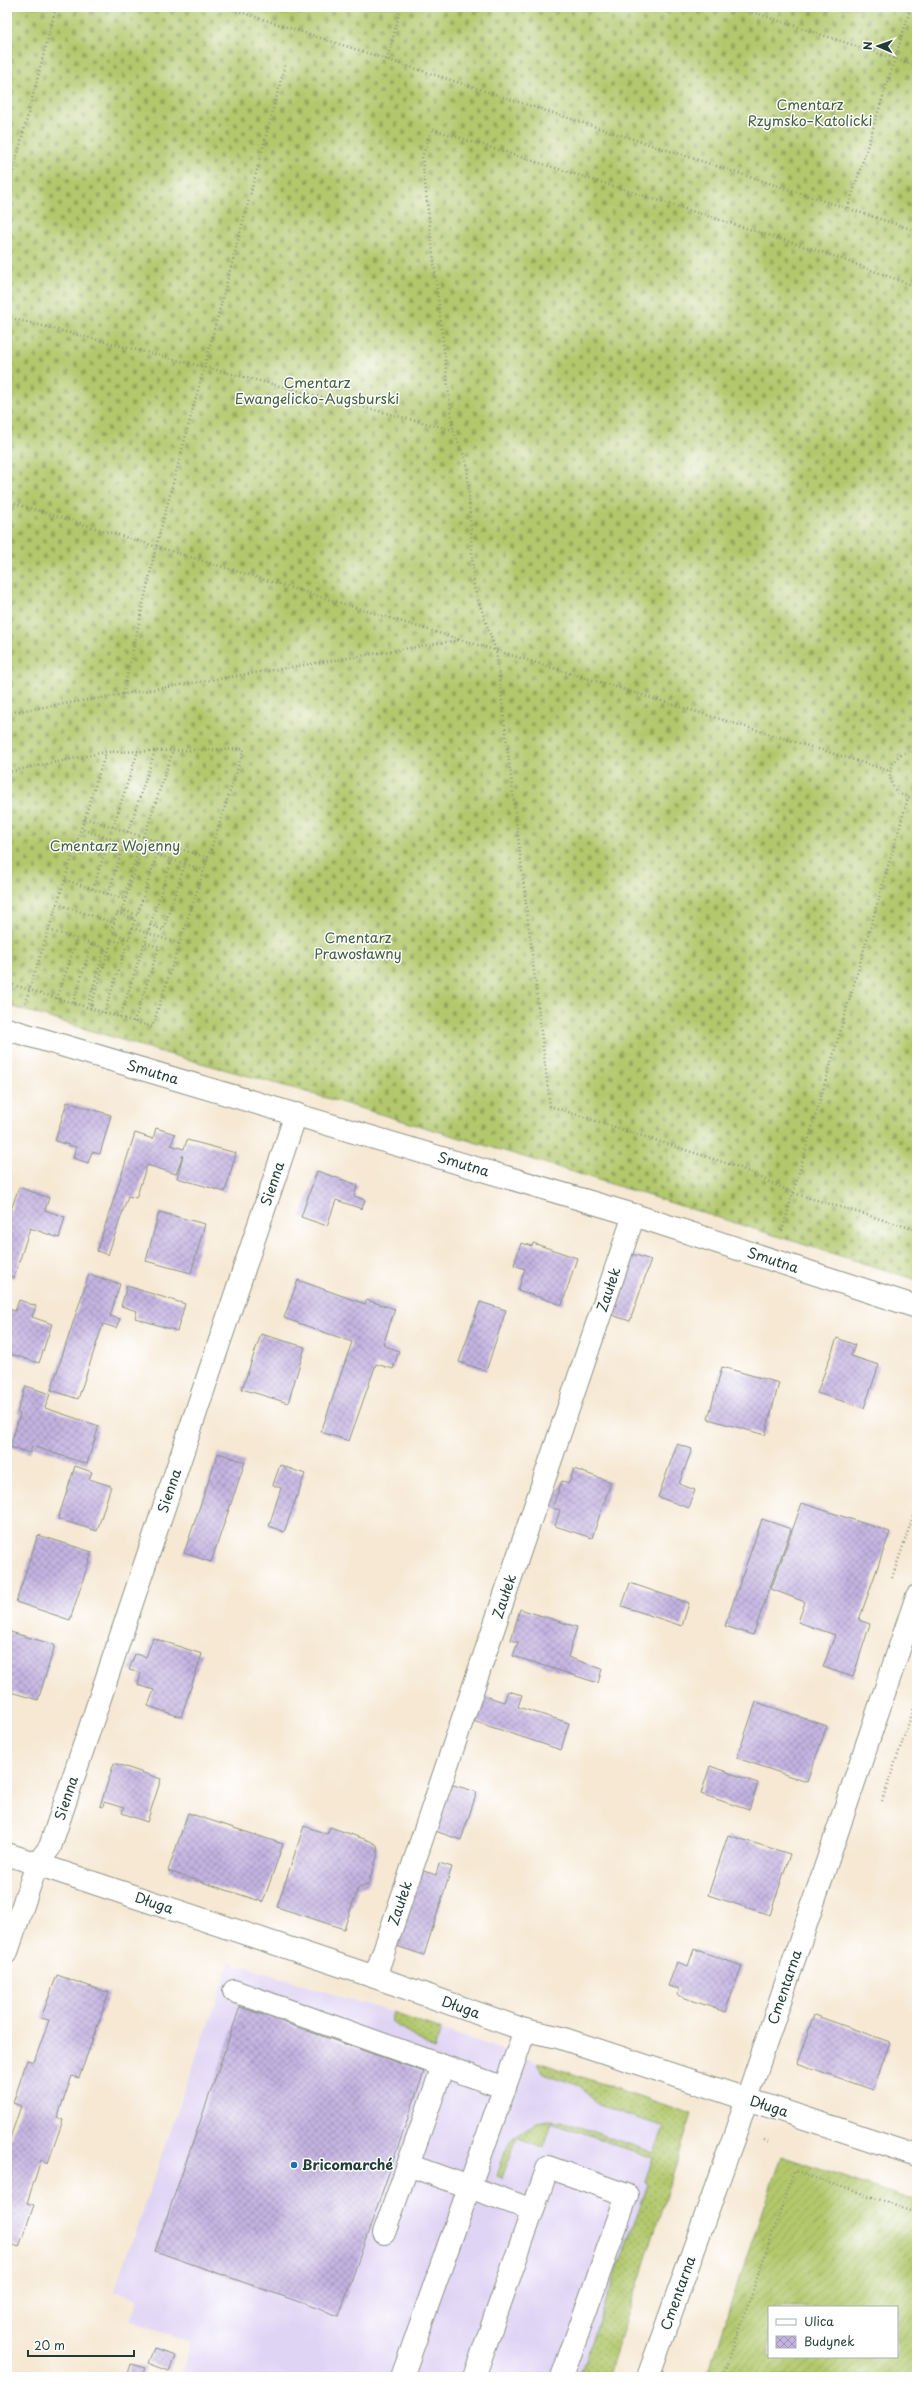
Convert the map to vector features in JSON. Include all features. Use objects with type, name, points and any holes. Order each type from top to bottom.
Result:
[{"type":"street","name":"Smutna","points":[[7,1029],[634,1215],[917,1307]]},
{"type":"street","name":"Sienna","points":[[7,1952],[37,1864],[50,1847],[296,1114]]},
{"type":"street","name":"Zaułek","points":[[375,1977],[634,1215]]},
{"type":"street","name":"Cmentarna","points":[[648,2377],[746,2100],[917,1596]]},
{"type":"street","name":"Długa","points":[[7,1854],[375,1977],[525,2030],[558,2037],[917,2155]]},
{"type":"street","points":[[234,1991],[505,2088]]},
{"type":"street","points":[[402,2377],[525,2030]]},
{"type":"street","points":[[384,2233],[443,2066]]},
{"type":"street","points":[[408,2165],[533,2210]]},
{"type":"street","points":[[474,2377],[548,2167],[627,2195],[562,2377]]},
{"type":"path","points":[[7,195],[56,7]]},
{"type":"path","points":[[225,7],[917,231]]},
{"type":"path","points":[[387,60],[401,7]]},
{"type":"path","points":[[737,7],[917,66]]},
{"type":"path","points":[[848,208],[911,7]]},
{"type":"path","points":[[123,694],[156,547],[285,66]]},
{"type":"path","points":[[917,287],[828,254],[432,129],[422,157],[453,430],[467,463],[474,588],[496,651],[550,1106],[738,1167],[793,1193],[917,1230]]},
{"type":"path","points":[[7,317],[453,430]]},
{"type":"path","points":[[7,501],[890,771]]},
{"type":"path","points":[[7,713],[460,640]]},
{"type":"path","points":[[7,772],[106,752],[244,749],[152,1027],[7,983]]},
{"type":"path","points":[[144,837],[173,750]]},
{"type":"path","points":[[113,827],[138,751]]},
{"type":"path","points":[[128,832],[155,751]]},
{"type":"path","points":[[23,1010],[106,752]]},
{"type":"path","points":[[917,752],[904,753],[897,757],[890,771],[892,786],[897,792],[908,798],[917,798]]},
{"type":"path","points":[[780,1238],[908,798]]},
{"type":"path","points":[[84,818],[208,858]]},
{"type":"path","points":[[65,880],[122,899],[125,892],[138,848],[81,829]]},
{"type":"path","points":[[93,889],[109,839]]},
{"type":"path","points":[[108,894],[124,844]]},
{"type":"path","points":[[157,854],[137,915],[122,910],[142,849],[157,854],[172,859],[185,864],[204,870]]},
{"type":"path","points":[[120,1017],[172,859]]},
{"type":"path","points":[[150,925],[164,930],[185,864]]},
{"type":"path","points":[[57,904],[114,923]]},
{"type":"path","points":[[117,913],[135,919],[132,928],[129,939],[111,932],[117,913]]},
{"type":"path","points":[[132,928],[180,944]]},
{"type":"path","points":[[49,930],[105,948],[88,1008]]},
{"type":"path","points":[[58,999],[77,939]]},
{"type":"path","points":[[88,1008],[112,940],[127,944],[104,1013]]},
{"type":"path","points":[[134,1022],[159,947],[144,942]]},
{"type":"path","points":[[73,1003],[92,943]]},
{"type":"path","points":[[723,2377],[794,2171],[917,2212]]},
{"type":"shaded area","points":[[230,1962],[393,2013],[692,2114],[608,2377],[198,2377],[182,2371],[191,2343],[131,2321],[137,2300],[114,2291]]},
{"type":"green space","name":"Cmentarz Ewangelicko-Augsburski","points":[[7,7],[917,7],[917,1280],[541,1162],[296,1089],[161,1052],[7,1005]]},
{"type":"green space","points":[[393,2013],[441,2029],[434,2050],[391,2021]]},
{"type":"green space","points":[[538,2062],[692,2114],[608,2377],[579,2377],[648,2184],[645,2182],[653,2158],[552,2122],[544,2147],[517,2138],[502,2178],[497,2176],[505,2151],[513,2138],[536,2122],[549,2120],[562,2121],[654,2153],[664,2127],[596,2104],[580,2086],[543,2073],[538,2066]]},
{"type":"green space","points":[[781,2156],[917,2202],[917,2377],[706,2377]]},
{"type":"building","points":[[67,1102],[111,1115],[100,1154],[92,1152],[88,1163],[73,1158],[76,1147],[55,1141]]},
{"type":"building","points":[[156,1128],[175,1134],[171,1145],[184,1149],[187,1140],[236,1153],[225,1192],[177,1178],[183,1155],[176,1174],[147,1165],[136,1198],[128,1196],[108,1255],[97,1251],[135,1133],[153,1139]]},
{"type":"building","points":[[317,1171],[358,1185],[354,1196],[365,1200],[362,1209],[336,1200],[327,1226],[301,1217]]},
{"type":"building","points":[[19,1187],[49,1198],[45,1210],[65,1217],[59,1238],[30,1228],[14,1278],[7,1275],[7,1221]]},
{"type":"building","points":[[159,1212],[205,1224],[191,1273],[146,1261]]},
{"type":"building","points":[[521,1243],[532,1246],[533,1243],[577,1258],[562,1305],[518,1290],[525,1269],[514,1265]]},
{"type":"building","points":[[626,1252],[651,1260],[630,1321],[605,1313]]},
{"type":"building","points":[[89,1274],[120,1284],[110,1316],[120,1319],[116,1328],[103,1324],[78,1399],[51,1390]]},
{"type":"building","points":[[298,1280],[365,1304],[367,1300],[395,1309],[383,1345],[399,1351],[393,1369],[376,1364],[349,1441],[321,1432],[352,1342],[284,1318]]},
{"type":"building","points":[[127,1286],[185,1304],[177,1331],[135,1318],[137,1311],[121,1306]]},
{"type":"building","points":[[19,1300],[36,1306],[32,1317],[52,1324],[39,1363],[7,1353],[7,1309],[15,1311]]},
{"type":"building","points":[[480,1302],[506,1310],[486,1371],[459,1362]]},
{"type":"building","points":[[261,1334],[305,1347],[288,1403],[242,1389]]},
{"type":"building","points":[[837,1338],[855,1345],[851,1356],[879,1365],[864,1408],[817,1393]]},
{"type":"building","points":[[722,1367],[779,1383],[765,1435],[708,1419]]},
{"type":"building","points":[[26,1386],[50,1394],[45,1408],[99,1426],[87,1464],[32,1446],[30,1453],[10,1447],[20,1414],[17,1412]]},
{"type":"building","points":[[677,1444],[692,1449],[679,1484],[695,1490],[689,1508],[658,1497]]},
{"type":"building","points":[[218,1453],[245,1462],[211,1562],[184,1553]]},
{"type":"building","points":[[280,1465],[305,1474],[284,1532],[269,1526],[281,1488],[273,1485]]},
{"type":"building","points":[[75,1466],[92,1472],[89,1479],[111,1486],[97,1531],[58,1519]]},
{"type":"building","points":[[574,1469],[611,1482],[592,1538],[555,1526],[560,1510],[552,1508],[562,1481],[569,1483]]},
{"type":"building","points":[[802,1503],[890,1532],[859,1620],[870,1624],[853,1677],[823,1667],[835,1635],[798,1622],[805,1602],[771,1589]]},
{"type":"building","points":[[762,1519],[791,1529],[753,1635],[725,1626]]},
{"type":"building","points":[[38,1535],[92,1552],[70,1620],[16,1602]]},
{"type":"building","points":[[630,1583],[689,1603],[682,1626],[622,1606]]},
{"type":"building","points":[[520,1609],[577,1627],[568,1657],[602,1669],[598,1683],[513,1656],[518,1642],[511,1640]]},
{"type":"building","points":[[7,1631],[55,1645],[38,1700],[7,1691]]},
{"type":"building","points":[[153,1638],[202,1654],[181,1717],[148,1706],[154,1690],[138,1685],[141,1673],[129,1670],[135,1654],[146,1657]]},
{"type":"building","points":[[508,1691],[522,1695],[518,1707],[569,1723],[561,1750],[473,1721],[482,1695],[504,1702]]},
{"type":"building","points":[[756,1702],[827,1726],[807,1782],[737,1758]]},
{"type":"building","points":[[114,1763],[161,1779],[147,1822],[122,1813],[124,1808],[104,1802],[103,1807],[100,1806]]},
{"type":"building","points":[[710,1766],[758,1783],[749,1810],[701,1794]]},
{"type":"building","points":[[450,1784],[477,1792],[461,1840],[435,1831]]},
{"type":"building","points":[[188,1813],[283,1844],[263,1902],[168,1871]]},
{"type":"building","points":[[304,1826],[327,1834],[330,1827],[370,1841],[377,1845],[378,1854],[368,1885],[358,1888],[344,1929],[277,1907]]},
{"type":"building","points":[[728,1835],[790,1854],[770,1915],[708,1895]]},
{"type":"building","points":[[439,1863],[452,1867],[424,1955],[393,1945],[418,1869],[436,1875]]},
{"type":"building","points":[[694,1949],[742,1966],[725,2012],[677,1995],[680,1989],[668,1986],[677,1962],[688,1966]]},
{"type":"building","points":[[57,1975],[109,1993],[79,2078],[72,2076],[57,2118],[63,2120],[48,2163],[41,2160],[27,2203],[34,2205],[19,2247],[11,2244],[7,2255],[7,2147],[21,2106],[13,2103],[27,2060],[34,2062],[49,2020],[41,2018]]},
{"type":"building","points":[[240,2007],[424,2072],[339,2316],[155,2251]]},
{"type":"building","points":[[814,2015],[890,2042],[873,2090],[797,2063]]},
{"type":"building","points":[[154,2348],[175,2355],[169,2371],[148,2363]]},
{"type":"building","points":[[131,2364],[146,2368],[143,2377],[127,2377]]},
{"type":"place","name":"Bricomarché","points":[[294,2165]]},
{"type":"park label","name":"Cmentarz Rzymsko–Katolicki","points":[[810,114]]},
{"type":"park label","name":"Cmentarz Wojenny","points":[[115,846]]},
{"type":"park label","name":"Cmentarz Prawosławny","points":[[358,946]]}]
